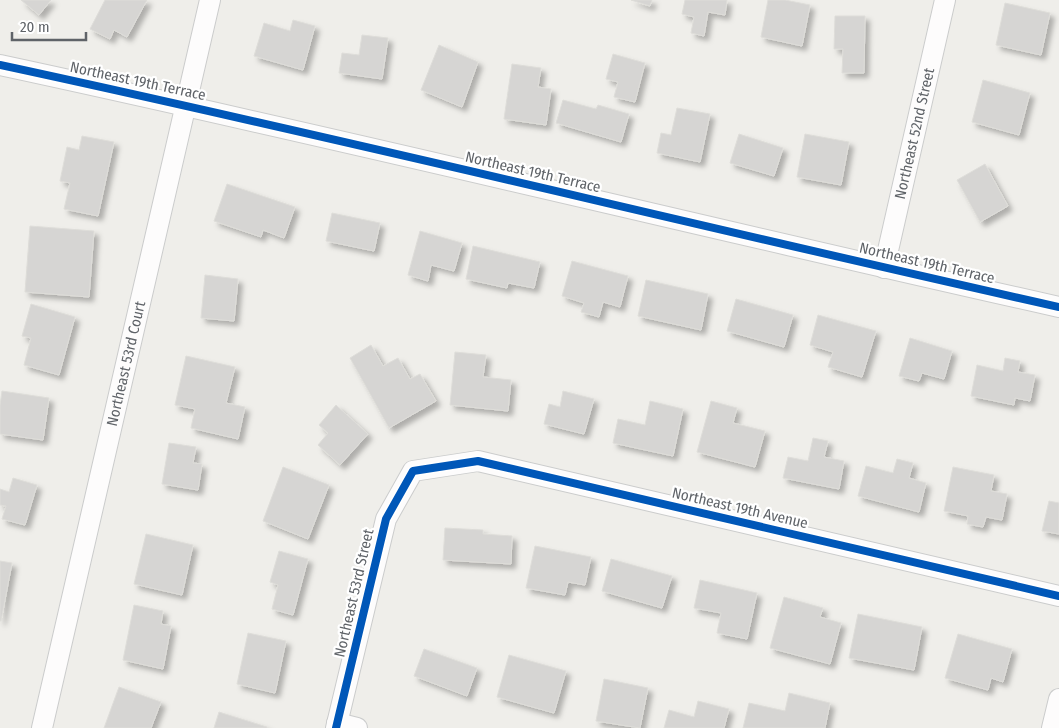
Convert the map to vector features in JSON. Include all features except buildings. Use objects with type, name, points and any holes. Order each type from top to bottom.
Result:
[{"type":"street","name":"Northeast 53rd Court","points":[[42,728],[210,0]]},
{"type":"street","name":"Northeast 52nd Street","points":[[884,268],[945,0]]},
{"type":"street","name":"Northeast 19th Terrace","points":[[0,66],[187,106],[1059,307]]},
{"type":"street","name":"Northeast 19th Avenue","points":[[413,471],[478,461],[1059,596]]},
{"type":"street","name":"Northeast 53rd Street","points":[[337,726],[386,520],[413,471]]},
{"type":"street","points":[[1052,728],[1059,698]]},
{"type":"street","points":[[337,726],[357,728]]},
{"type":"cycle path","points":[[0,65],[265,124],[1059,307]]},
{"type":"cycle path","points":[[336,728],[386,519],[413,471],[478,461],[1059,596]]}]
